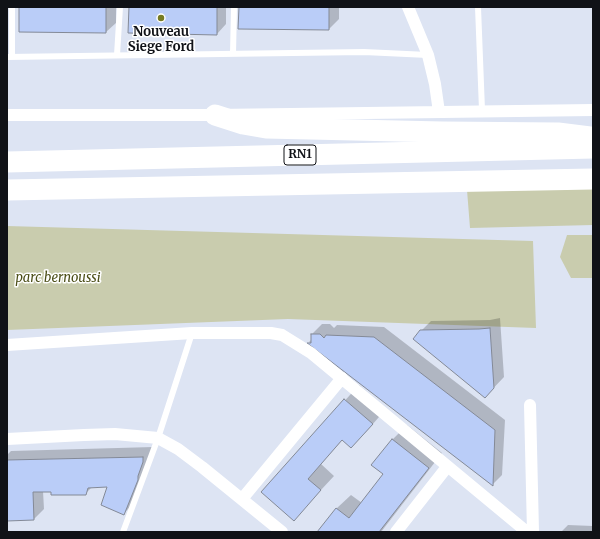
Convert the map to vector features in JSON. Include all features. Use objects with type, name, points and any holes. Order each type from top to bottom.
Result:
[{"type":"highway","points":[[215,115],[243,124],[266,128],[558,134],[593,137]]},
{"type":"highway","name":"RN1","points":[[7,162],[593,148]]},
{"type":"highway","name":"RN1","points":[[7,190],[593,178]]},
{"type":"highway","points":[[7,196],[82,189]]},
{"type":"street","points":[[408,7],[428,55],[440,112]]},
{"type":"street","points":[[7,115],[215,115],[440,112],[482,110],[593,110]]},
{"type":"street","points":[[7,346],[192,333],[271,333],[282,335],[311,353],[527,532]]},
{"type":"street","points":[[242,499],[342,378]]},
{"type":"street","points":[[530,404],[533,532]]},
{"type":"street","points":[[7,439],[107,434],[158,438],[178,449],[282,532]]},
{"type":"street","points":[[396,532],[447,467]]},
{"type":"lane","points":[[12,7],[9,57],[364,52],[428,55]]},
{"type":"lane","points":[[118,55],[120,7]]},
{"type":"lane","points":[[234,7],[234,54]]},
{"type":"lane","points":[[478,7],[482,110]]},
{"type":"lane","points":[[123,532],[158,438],[192,333]]},
{"type":"green space","points":[[593,187],[593,225],[470,228],[467,190]]},
{"type":"green space","name":"parc bernoussi","points":[[7,226],[533,241],[536,328],[288,319],[7,330]]},
{"type":"green space","points":[[567,235],[593,235],[593,278],[571,278],[560,257]]},
{"type":"building","points":[[19,7],[106,7],[106,33],[19,32]]},
{"type":"building","points":[[129,7],[217,7],[217,35],[128,33]]},
{"type":"building","points":[[239,7],[329,7],[329,30],[238,29]]},
{"type":"building","points":[[490,328],[494,388],[485,398],[413,339],[420,330]]},
{"type":"building","points":[[311,334],[320,334],[324,338],[326,335],[374,337],[495,430],[493,486],[307,343],[311,343]]},
{"type":"building","points":[[344,399],[373,424],[351,448],[342,440],[308,479],[321,490],[294,521],[261,492]]},
{"type":"building","points":[[392,439],[429,468],[379,532],[317,532],[336,508],[349,518],[383,474],[371,465]]},
{"type":"building","points":[[143,457],[138,480],[124,515],[101,505],[107,487],[88,488],[86,495],[51,495],[51,492],[33,492],[34,520],[7,521],[7,460]]},
{"type":"place","name":"Nouveau Siege Ford","points":[[161,18]]}]
